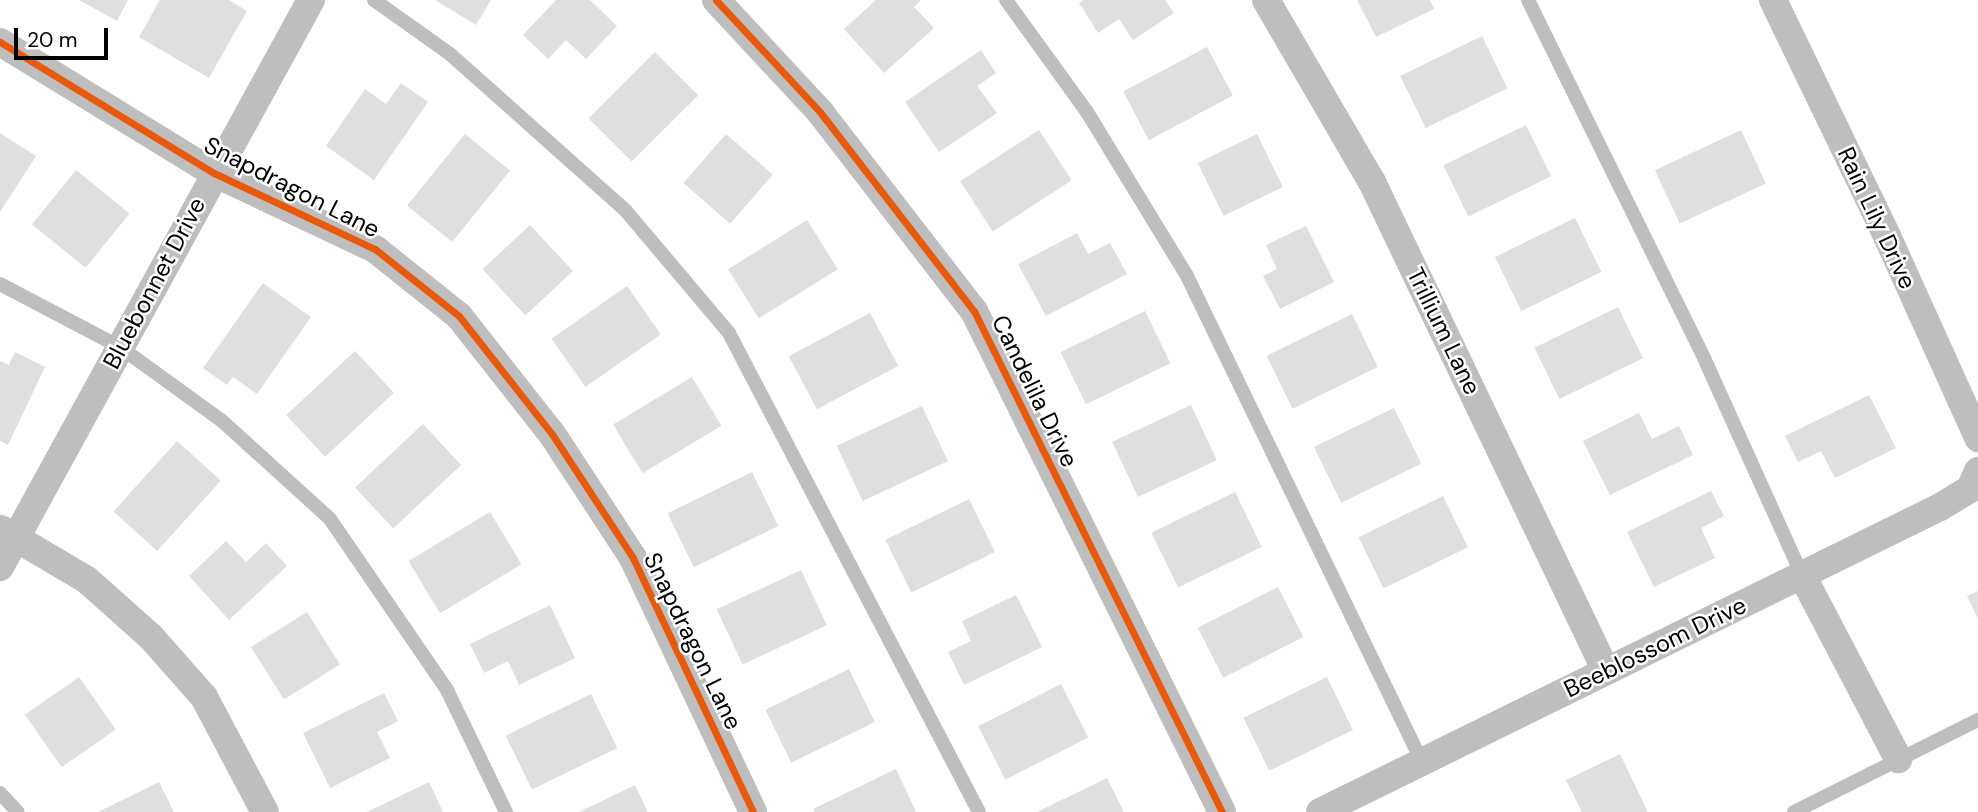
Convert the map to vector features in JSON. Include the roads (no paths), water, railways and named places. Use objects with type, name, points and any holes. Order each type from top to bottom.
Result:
[{"type":"street","name":"Bluebonnet Drive","points":[[0,567],[8,533],[120,347],[311,0]]},
{"type":"street","name":"Candelila Drive","points":[[716,0],[820,112],[974,311],[1222,812]]},
{"type":"street","name":"Trillium Lane","points":[[1266,0],[1372,182],[1606,671]]},
{"type":"street","name":"Rain Lily Drive","points":[[1773,0],[1887,236],[1978,438]]},
{"type":"street","name":"Snapdragon Lane","points":[[0,42],[214,173],[375,249],[459,316],[552,434],[633,558],[753,812]]},
{"type":"street","name":"Beeblossom Drive","points":[[1320,812],[1960,495],[1970,489],[1978,471]]},
{"type":"street","points":[[8,533],[87,580],[151,637],[204,697],[265,812]]},
{"type":"street","points":[[1802,575],[1898,759]]},
{"type":"lane","points":[[374,0],[450,54],[626,211],[729,333],[979,812]]},
{"type":"lane","points":[[1006,0],[1087,112],[1187,276],[1422,762]]},
{"type":"lane","points":[[1528,0],[1704,358],[1802,575]]},
{"type":"lane","points":[[0,284],[120,347],[220,420],[330,519],[447,690],[506,812]]},
{"type":"lane","points":[[1794,812],[1978,720]]},
{"type":"lane","points":[[0,793],[18,812]]}]
